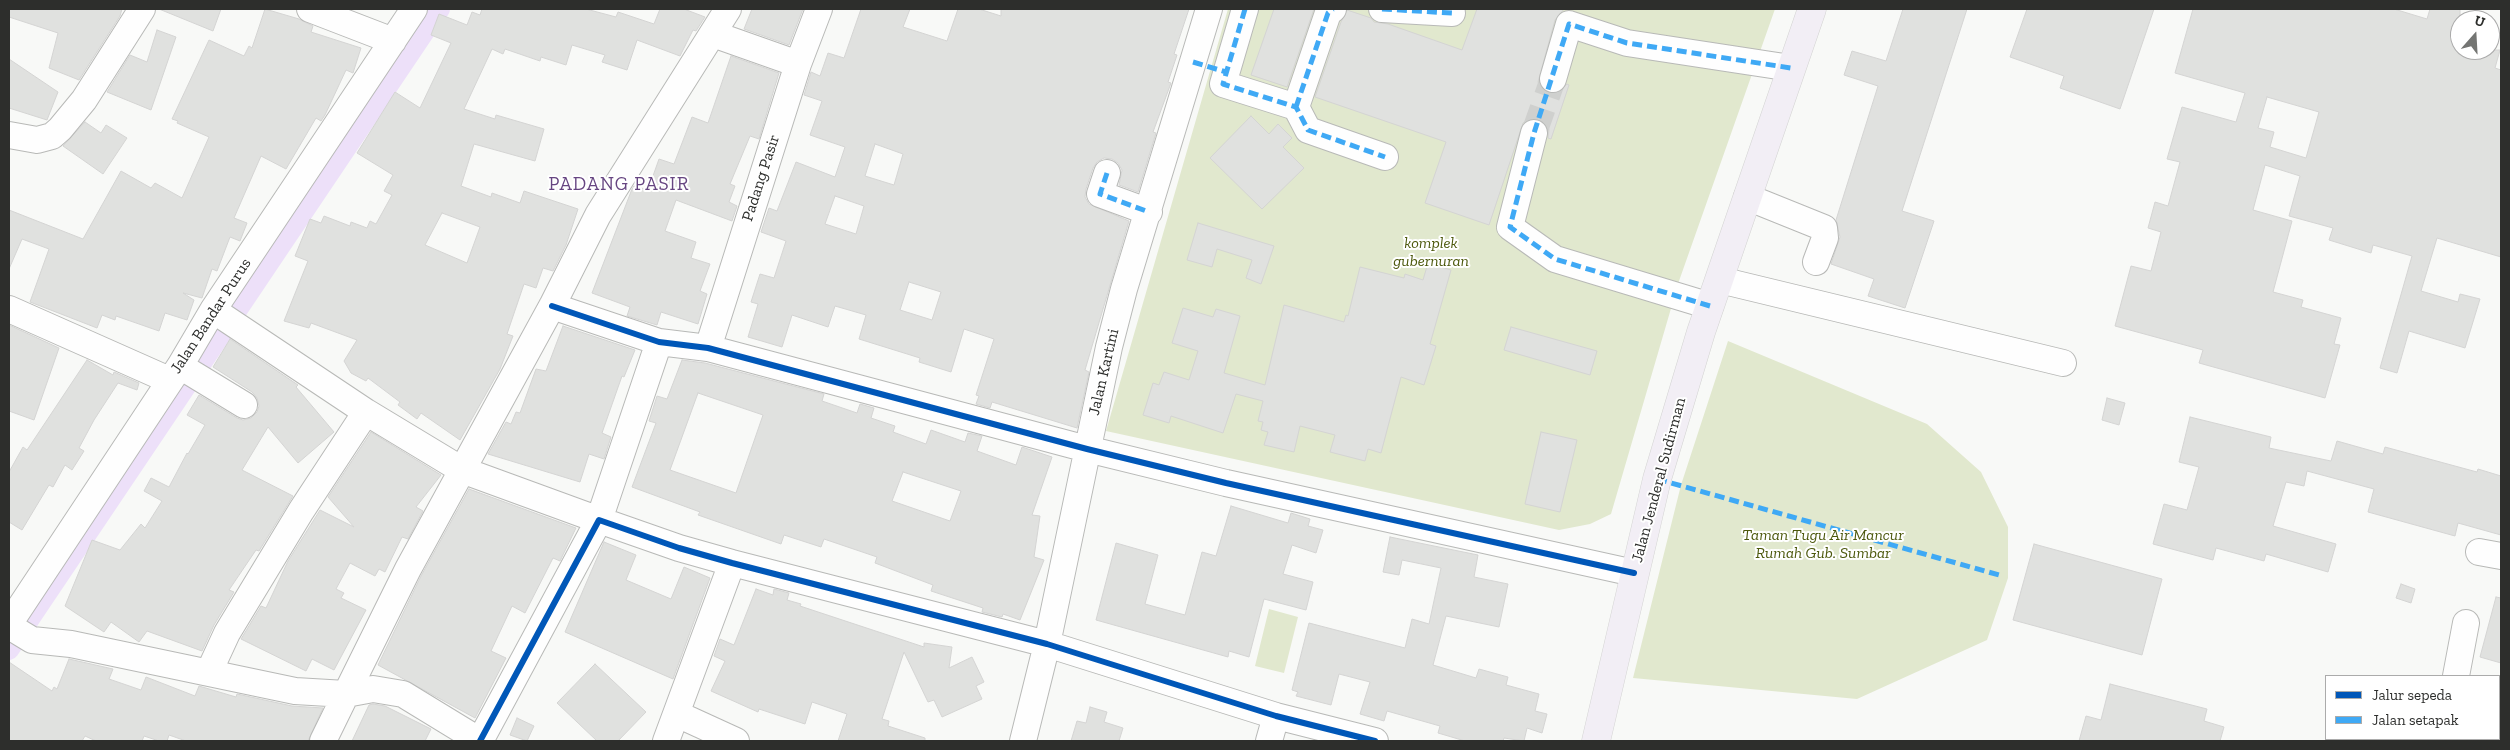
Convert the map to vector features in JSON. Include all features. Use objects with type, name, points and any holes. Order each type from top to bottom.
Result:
[{"type":"main road","name":"Jalan Jenderal Sudirman","points":[[1596,741],[1657,479],[1710,306],[1812,9]]},
{"type":"street","points":[[9,135],[36,140],[52,136],[60,129],[84,100],[142,9]]},
{"type":"street","points":[[310,9],[393,41]]},
{"type":"street","name":"Jalan Bandar Purus","points":[[17,630],[227,319],[414,9]]},
{"type":"street","points":[[323,741],[408,569],[552,306],[598,216],[728,9]]},
{"type":"street","name":"Padang Pasir","points":[[708,348],[798,64],[819,9]]},
{"type":"street","name":"Jalan Kartini","points":[[1023,741],[1047,644],[1109,347],[1124,288],[1149,212],[1209,9]]},
{"type":"street","points":[[1245,9],[1223,82],[1225,86],[1296,108],[1308,130],[1385,157]]},
{"type":"street","points":[[1296,108],[1328,13],[1333,9]]},
{"type":"street","points":[[1382,9],[1452,13]]},
{"type":"street","points":[[1553,79],[1569,24],[1627,43],[1791,68]]},
{"type":"street","points":[[713,34],[798,64]]},
{"type":"street","points":[[1193,62],[1226,72]]},
{"type":"street","points":[[1534,133],[1510,227],[1555,259],[1710,306]]},
{"type":"street","points":[[1107,173],[1100,194],[1149,212]]},
{"type":"street","points":[[1747,197],[1824,228],[1825,238],[1816,262]]},
{"type":"street","points":[[1720,280],[2063,363]]},
{"type":"street","points":[[552,306],[659,342],[708,348],[1087,449],[1226,483],[1634,574]]},
{"type":"street","points":[[9,309],[187,376],[244,406]]},
{"type":"street","points":[[227,319],[366,412],[462,470],[679,548],[1047,644],[1276,716],[1375,741]]},
{"type":"street","points":[[17,630],[71,644],[295,691],[346,694],[373,689],[403,694],[480,741],[599,520],[659,342]]},
{"type":"street","points":[[209,672],[232,625],[301,511],[366,412]]},
{"type":"street","points":[[666,741],[732,563]]},
{"type":"street","points":[[2456,675],[2466,623]]},
{"type":"street","points":[[677,714],[736,741]]},
{"type":"street","points":[[1269,741],[1276,716]]},
{"type":"green space","name":"komplek gubernuran","points":[[1228,9],[1775,9],[1679,281],[1611,514],[1590,524],[1559,530],[1106,431]]},
{"type":"green space","name":"Taman Tugu Air Mancur Rumah Gub. Sumbar","points":[[1728,341],[1927,424],[1981,472],[2008,527],[2008,578],[1987,640],[1857,699],[1633,678],[1681,485]]},
{"type":"green space","points":[[1269,609],[1298,617],[1284,673],[1255,666]]},
{"type":"building","points":[[9,9],[122,9],[120,16],[79,80],[49,68],[58,33],[9,17]]},
{"type":"building","points":[[159,9],[221,9],[213,31]]},
{"type":"building","points":[[265,9],[299,19],[313,26],[311,32],[361,48],[353,73],[346,70],[325,115],[321,121],[316,118],[286,169],[261,156],[234,218],[247,223],[240,241],[230,237],[217,271],[212,269],[202,298],[183,293],[194,300],[187,320],[165,313],[159,331],[116,316],[115,320],[102,315],[97,328],[30,302],[49,249],[22,239],[9,269],[9,210],[83,239],[121,171],[151,188],[155,183],[182,198],[209,137],[172,119],[209,40],[244,56],[249,46],[252,48]]},
{"type":"building","points":[[482,9],[586,9],[616,17],[618,12],[654,24],[660,9],[684,9],[705,17],[696,31],[693,30],[680,56],[637,40],[627,70],[602,62],[605,55],[572,45],[566,65],[541,57],[540,61],[505,49],[503,54],[492,49],[464,109],[495,119],[496,115],[544,129],[535,161],[474,144],[461,186],[491,197],[492,193],[520,203],[524,191],[578,209],[566,245],[553,271],[543,268],[536,288],[524,284],[507,334],[513,336],[500,369],[460,440],[421,413],[417,419],[398,405],[400,402],[368,378],[366,381],[351,373],[344,361],[357,340],[311,323],[309,328],[284,321],[308,261],[295,256],[310,219],[321,223],[324,216],[350,226],[351,222],[367,228],[370,221],[376,224],[392,195],[384,191],[393,175],[357,153],[395,92],[420,108],[451,43],[431,35],[439,14],[467,25],[472,12],[480,15]],"holes":[[[442,213],[480,227],[467,263],[425,245]]]},
{"type":"building","points":[[752,9],[803,9],[789,45],[744,29]]},
{"type":"building","points":[[861,9],[910,9],[903,27],[947,41],[958,9],[979,9],[1001,16],[1001,9],[1189,9],[1174,54],[1177,55],[1168,82],[1171,83],[1153,132],[1156,133],[1138,192],[1119,185],[1122,170],[1118,163],[1112,159],[1104,158],[1097,162],[1093,168],[1086,189],[1085,197],[1089,204],[1129,221],[1085,370],[1089,372],[1077,428],[992,402],[990,408],[976,404],[979,396],[976,395],[994,339],[964,329],[951,372],[919,362],[920,358],[859,339],[866,315],[835,306],[828,327],[792,315],[782,347],[748,337],[758,304],[751,302],[760,274],[774,278],[786,241],[761,232],[769,208],[777,211],[796,162],[835,177],[845,147],[810,135],[822,101],[804,95],[811,72],[820,76],[828,53],[844,58]],"holes":[[[875,144],[903,154],[894,185],[865,176]],[[835,196],[864,206],[856,234],[825,224]],[[909,282],[941,292],[932,320],[900,310]]]},
{"type":"building","points":[[1274,9],[1314,9],[1287,87],[1251,75]]},
{"type":"building","points":[[1477,9],[1564,9],[1555,20],[1538,82],[1542,89],[1549,93],[1557,93],[1567,84],[1569,85],[1551,139],[1548,138],[1549,129],[1544,122],[1530,118],[1523,123],[1489,225],[1425,203],[1446,142],[1315,97],[1347,10],[1371,18],[1374,22],[1388,24],[1462,50]]},
{"type":"building","points":[[1903,9],[1967,9],[1902,211],[1934,221],[1905,308],[1868,296],[1874,279],[1831,264],[1840,237],[1836,220],[1878,86],[1844,75],[1852,51],[1886,61]]},
{"type":"building","points":[[2027,9],[2154,9],[2120,109],[2060,88],[2064,76],[2010,57]]},
{"type":"building","points":[[2193,9],[2394,9],[2427,19],[2430,9],[2460,9],[2450,10],[2450,60],[2497,60],[2495,68],[2501,70],[2501,257],[2437,238],[2421,291],[2458,302],[2460,294],[2480,299],[2465,348],[2409,331],[2397,373],[2380,368],[2412,256],[2373,245],[2371,253],[2329,240],[2333,228],[2289,216],[2300,176],[2265,165],[2253,210],[2292,221],[2273,292],[2303,300],[2301,307],[2341,318],[2334,344],[2340,345],[2325,398],[2199,363],[2203,350],[2115,326],[2131,266],[2151,271],[2161,232],[2148,228],[2155,202],[2168,206],[2180,162],[2167,159],[2182,107],[2236,122],[2245,93],[2175,73]],"holes":[[[2267,97],[2319,112],[2306,158],[2270,147],[2274,132],[2258,128]]]},
{"type":"building","points":[[157,30],[176,37],[151,110],[107,92],[130,55],[147,62]]},
{"type":"building","points":[[731,56],[779,73],[759,139],[750,136],[730,184],[735,186],[729,202],[737,206],[732,221],[676,200],[665,231],[696,242],[691,258],[710,264],[700,291],[707,294],[698,324],[661,312],[657,325],[627,316],[630,307],[592,293],[632,189],[634,186],[648,190],[659,159],[674,164],[692,117],[708,123]]},
{"type":"building","points":[[9,59],[58,92],[47,120],[9,108]]},
{"type":"building","points":[[1251,116],[1269,134],[1278,124],[1292,138],[1283,147],[1304,168],[1262,209],[1210,158]]},
{"type":"building","points":[[85,122],[101,133],[106,125],[127,138],[103,174],[63,146]]},
{"type":"building","points":[[1198,223],[1274,246],[1261,284],[1246,278],[1252,260],[1217,249],[1212,267],[1187,260]]},
{"type":"building","points":[[1428,263],[1451,270],[1430,344],[1436,346],[1424,385],[1401,377],[1381,453],[1368,449],[1365,461],[1330,452],[1335,435],[1300,426],[1294,452],[1264,445],[1268,432],[1261,430],[1263,422],[1258,421],[1263,401],[1236,394],[1223,433],[1171,416],[1169,423],[1143,415],[1153,383],[1159,385],[1164,372],[1189,380],[1198,351],[1172,343],[1183,308],[1213,317],[1216,309],[1240,316],[1224,373],[1265,385],[1284,305],[1344,322],[1346,315],[1348,316],[1360,267],[1404,278],[1405,274],[1423,280]]},
{"type":"building","points":[[9,325],[59,348],[34,420],[9,411]]},
{"type":"building","points":[[563,326],[635,350],[624,377],[622,376],[602,433],[611,437],[604,459],[589,454],[580,482],[488,454],[506,422],[511,424],[516,412],[520,413],[536,369],[546,371]]},
{"type":"building","points":[[1511,327],[1597,351],[1590,375],[1504,350]]},
{"type":"building","points":[[230,339],[298,385],[296,387],[334,432],[298,463],[268,427],[242,470],[293,496],[259,551],[256,550],[229,590],[234,592],[214,625],[202,651],[147,631],[139,642],[111,622],[104,632],[65,606],[92,540],[120,550],[141,524],[145,528],[162,501],[144,491],[151,478],[169,487],[187,453],[205,425],[187,415],[199,395],[243,420],[251,418],[257,412],[259,406],[257,398],[252,392],[213,367]]},
{"type":"building","points":[[87,360],[113,375],[114,372],[139,383],[137,390],[118,383],[94,420],[79,448],[84,451],[72,470],[65,465],[53,487],[49,485],[22,530],[9,522],[9,472],[23,447],[27,450]]},
{"type":"building","points":[[682,360],[705,363],[824,394],[822,401],[857,413],[860,404],[874,408],[871,418],[895,426],[893,432],[926,444],[931,430],[965,442],[968,433],[982,436],[977,451],[1016,465],[1022,447],[1052,457],[1032,515],[1040,516],[1034,557],[1044,560],[1020,620],[1003,614],[1002,617],[982,612],[983,608],[931,591],[933,585],[875,563],[877,557],[824,539],[821,547],[784,535],[781,544],[698,515],[700,512],[632,487],[656,423],[649,421],[657,396],[667,399]],"holes":[[[698,393],[763,415],[736,493],[670,470]],[[903,472],[961,491],[950,521],[892,501]]]},
{"type":"building","points":[[2107,398],[2125,403],[2119,425],[2102,420]]},
{"type":"building","points":[[2190,417],[2271,437],[2269,448],[2331,461],[2337,441],[2383,454],[2385,447],[2477,472],[2478,469],[2501,476],[2501,535],[2458,523],[2455,536],[2368,512],[2374,489],[2307,471],[2304,486],[2286,482],[2273,526],[2336,544],[2328,572],[2266,554],[2264,561],[2216,548],[2213,560],[2153,544],[2164,504],[2187,510],[2199,467],[2179,462]]},
{"type":"building","points":[[371,432],[441,475],[416,507],[423,511],[408,539],[402,537],[385,572],[379,569],[375,576],[350,563],[336,589],[344,593],[341,598],[366,610],[334,670],[312,659],[306,671],[241,639],[261,606],[266,608],[288,561],[320,510],[354,527],[328,497]]},
{"type":"building","points":[[1541,432],[1577,440],[1560,512],[1525,504]]},
{"type":"building","points":[[469,489],[576,528],[560,561],[553,558],[525,613],[512,606],[491,651],[506,658],[475,718],[378,665],[421,576]]},
{"type":"building","points":[[1231,506],[1288,523],[1291,513],[1310,519],[1308,526],[1323,530],[1316,553],[1292,545],[1283,574],[1313,582],[1306,610],[1264,599],[1249,657],[1229,651],[1228,657],[1096,620],[1116,543],[1158,555],[1145,604],[1185,615],[1202,552],[1216,556]]},
{"type":"building","points":[[1390,537],[1478,555],[1474,577],[1508,584],[1499,627],[1446,616],[1433,665],[1476,678],[1479,669],[1508,677],[1506,685],[1539,694],[1535,711],[1547,714],[1542,733],[1527,728],[1524,741],[1504,738],[1503,741],[1465,741],[1438,733],[1440,726],[1387,711],[1384,721],[1360,714],[1370,682],[1339,674],[1331,705],[1296,696],[1298,692],[1292,690],[1309,623],[1405,648],[1412,619],[1429,624],[1441,568],[1402,560],[1399,575],[1383,572]]},
{"type":"building","points":[[604,542],[636,555],[626,580],[671,599],[684,567],[710,578],[673,679],[565,632]]},
{"type":"building","points":[[2034,544],[2162,579],[2142,655],[2013,620]]},
{"type":"building","points":[[2401,584],[2415,589],[2411,603],[2396,598]]},
{"type":"building","points":[[756,589],[773,595],[774,589],[789,593],[787,600],[801,604],[800,606],[924,647],[924,643],[952,647],[949,668],[972,657],[984,682],[976,686],[982,699],[942,717],[934,700],[928,702],[904,652],[882,719],[889,721],[888,726],[925,738],[925,741],[838,741],[847,714],[812,702],[805,724],[759,709],[758,712],[711,691],[725,661],[714,656],[720,639],[734,645]]},
{"type":"building","points":[[2496,597],[2501,598],[2501,663],[2480,657]]},
{"type":"building","points":[[69,659],[113,669],[109,679],[141,690],[146,677],[195,696],[199,686],[236,697],[237,694],[292,706],[323,708],[308,741],[186,741],[169,735],[167,741],[159,741],[144,736],[142,741],[96,741],[85,736],[82,741],[9,741],[9,662],[52,691],[54,687],[57,689]]},
{"type":"building","points":[[595,664],[646,712],[618,741],[597,741],[557,703]]},
{"type":"building","points":[[2110,684],[2207,709],[2204,721],[2224,727],[2220,741],[2079,741],[2086,716],[2101,720]]},
{"type":"building","points":[[369,705],[385,706],[431,729],[425,741],[352,741]]},
{"type":"building","points":[[1090,707],[1107,712],[1104,722],[1123,728],[1119,741],[1071,741],[1077,721],[1086,723]]},
{"type":"building","points":[[517,718],[534,726],[527,741],[510,735]]},
{"type":"waterway","points":[[9,650],[440,9]]},
{"type":"tunnel","points":[[1534,133],[1553,79]]},
{"type":"marked path","points":[[1245,9],[1223,84],[1296,107],[1308,130],[1385,157]]},
{"type":"marked path","points":[[1296,107],[1328,13],[1333,9]]},
{"type":"marked path","points":[[1382,9],[1452,13]]},
{"type":"marked path","points":[[1710,306],[1555,259],[1510,227],[1534,133],[1569,24],[1627,43],[1791,68]]},
{"type":"marked path","points":[[1193,62],[1226,72]]},
{"type":"marked path","points":[[1107,173],[1100,194],[1149,212]]},
{"type":"marked path","points":[[1657,479],[1999,575]]},
{"type":"cycle path","points":[[552,306],[659,342],[708,348],[1087,449],[1226,483],[1634,573]]},
{"type":"cycle path","points":[[480,741],[599,520],[679,548],[1047,644],[1276,716],[1375,741]]},
{"type":"district","name":"PADANG PASIR","points":[[619,185]]}]
